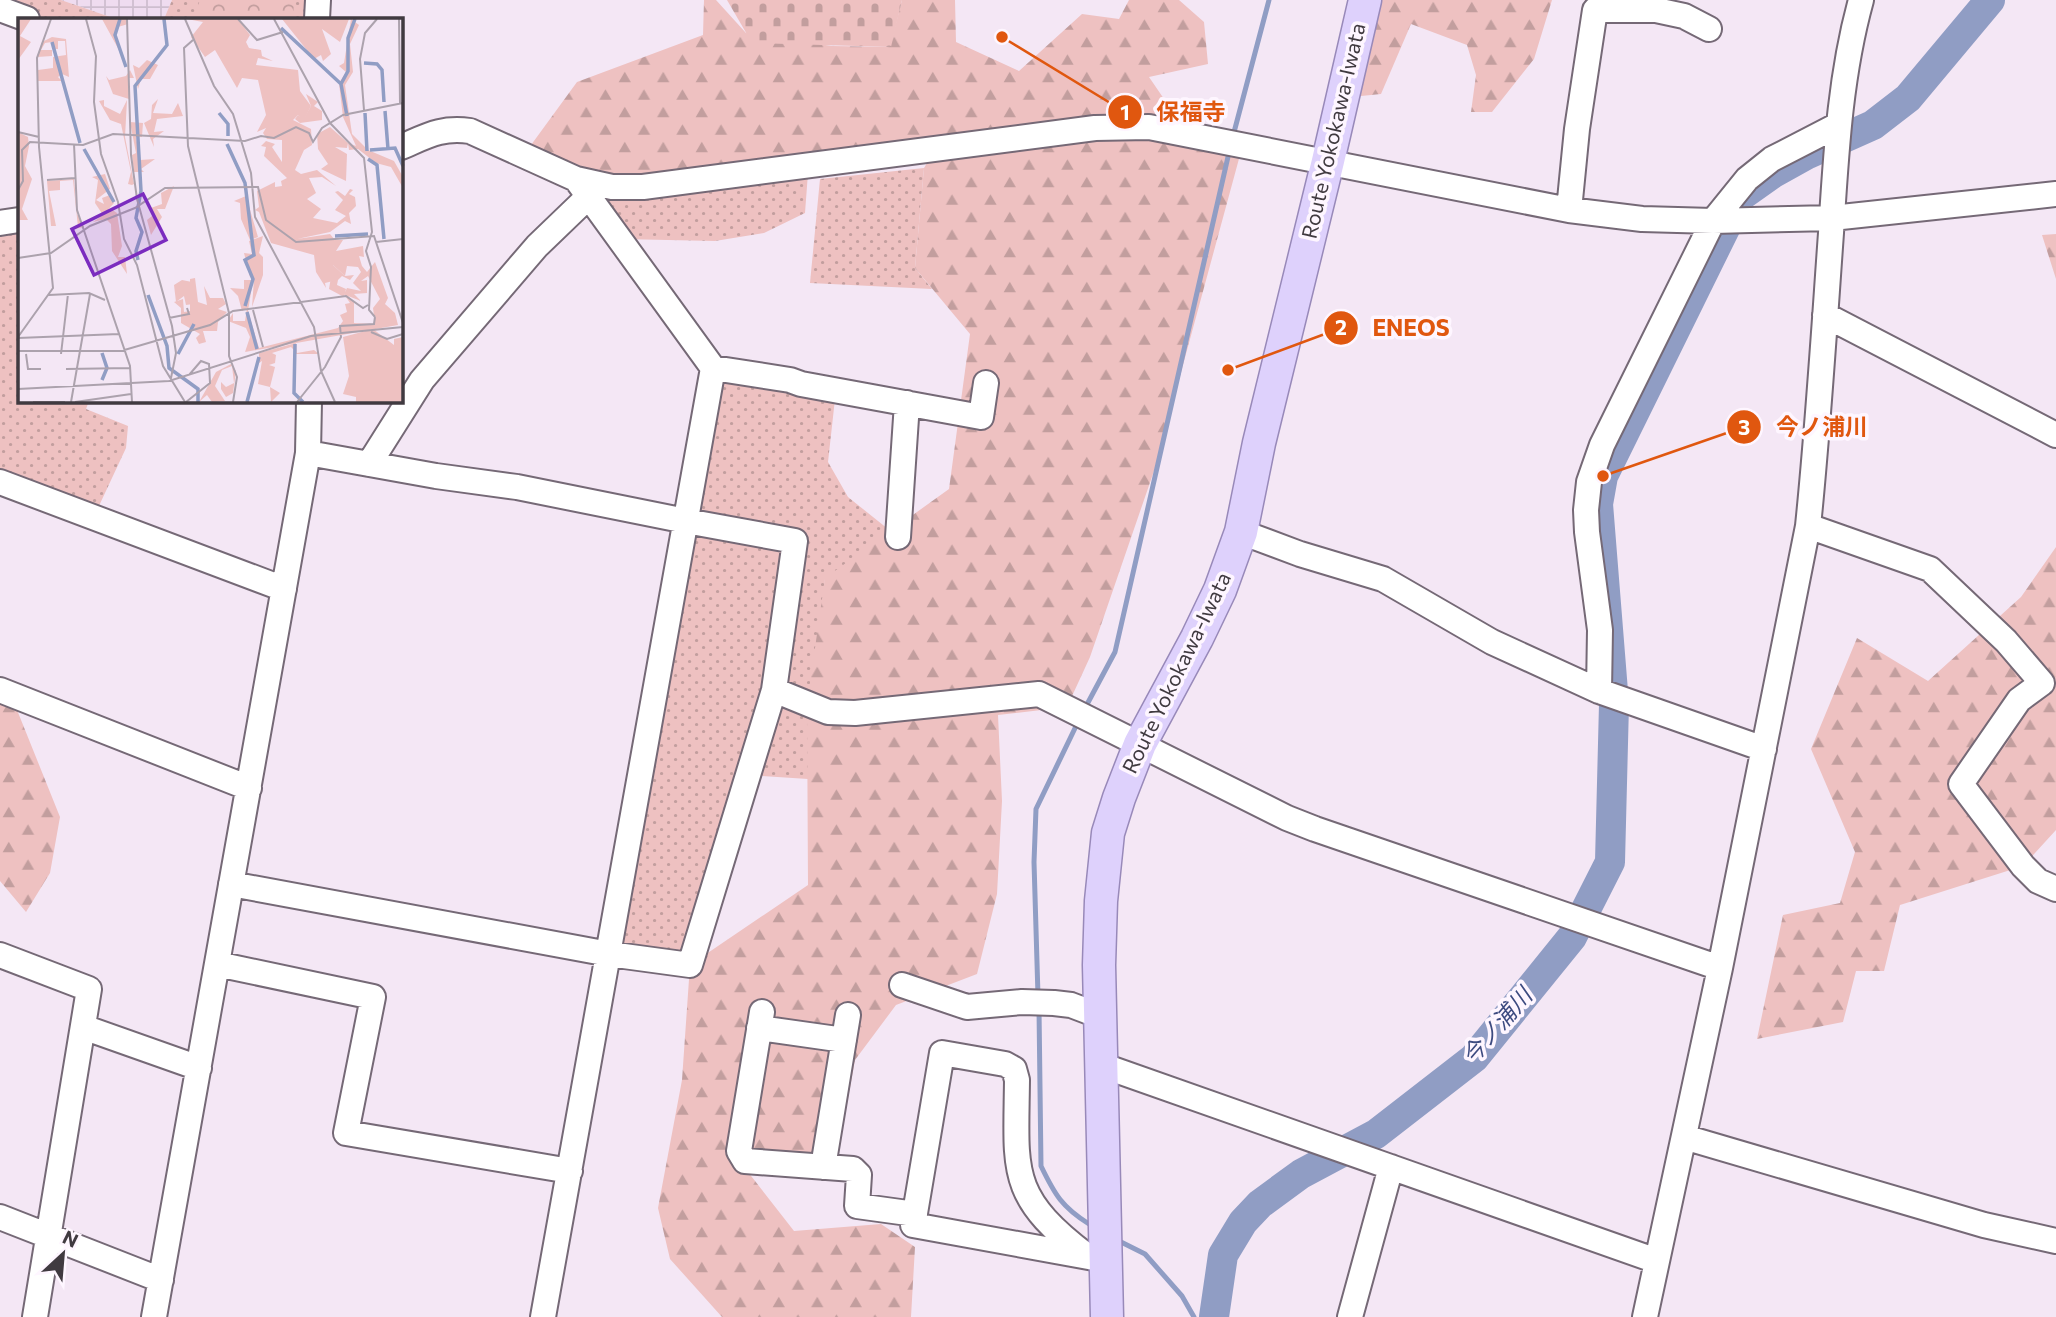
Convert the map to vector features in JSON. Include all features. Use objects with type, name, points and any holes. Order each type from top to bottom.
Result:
[{"type":"main road","name":"Route Yokokawa-Iwata","points":[[1107,1317],[1096,1258],[1101,1065],[1101,901],[1108,833],[1140,744],[1198,638],[1220,590],[1241,532],[1259,443],[1365,0]]},
{"type":"street","points":[[317,18],[318,0]]},
{"type":"street","points":[[1645,1317],[1720,968],[1808,526],[1838,125],[1849,47],[1860,0]]},
{"type":"street","points":[[0,9],[24,18]]},
{"type":"street","points":[[1569,210],[1577,129],[1595,10],[1656,10],[1685,16],[1709,29]]},
{"type":"street","points":[[1599,691],[1600,630],[1587,532],[1589,482],[1602,445],[1713,221],[1747,179],[1772,159],[1838,125]]},
{"type":"street","points":[[402,147],[432,133],[452,128],[470,131],[582,187],[643,187],[1095,128],[1149,127],[1569,210],[1642,219],[1713,221],[1832,218],[2056,194]]},
{"type":"street","points":[[582,187],[713,368],[981,417],[986,383]]},
{"type":"street","points":[[369,464],[422,380],[537,246],[582,187]]},
{"type":"street","points":[[0,223],[18,220]]},
{"type":"street","points":[[1825,315],[2056,435]]},
{"type":"street","points":[[543,1317],[713,368]]},
{"type":"street","points":[[154,1317],[308,453],[309,402]]},
{"type":"street","points":[[898,537],[907,403]]},
{"type":"street","points":[[232,884],[608,954],[690,965],[774,690],[796,541],[517,487],[308,453]]},
{"type":"street","points":[[0,482],[284,589]]},
{"type":"street","points":[[1808,526],[1930,569],[2006,641],[2042,683],[2020,700],[1961,784],[2023,866],[2038,881],[2056,889]]},
{"type":"street","points":[[1241,532],[1300,554],[1384,579],[1492,642],[1599,691],[1764,749]]},
{"type":"street","points":[[0,690],[249,788]]},
{"type":"street","points":[[774,690],[828,712],[855,713],[1039,694],[1287,818],[1566,917],[1720,968]]},
{"type":"street","points":[[0,956],[89,989],[35,1317]]},
{"type":"street","points":[[217,964],[373,997],[346,1133],[570,1171]]},
{"type":"street","points":[[902,985],[967,1007],[1021,1002],[1054,1003],[1070,1005],[1100,1016]]},
{"type":"street","points":[[823,1167],[848,1015]]},
{"type":"street","points":[[844,1040],[761,1020],[739,1152],[741,1158],[745,1161],[853,1169],[859,1175],[857,1206],[915,1214]]},
{"type":"street","points":[[83,1027],[198,1068]]},
{"type":"street","points":[[942,1053],[1005,1064],[1014,1069],[1017,1080],[1017,1162],[1023,1187],[1038,1213],[1050,1227],[1096,1258],[913,1225],[942,1053]]},
{"type":"street","points":[[1101,1065],[1657,1261]]},
{"type":"street","points":[[1684,1137],[1984,1225],[2056,1241]]},
{"type":"street","points":[[1350,1317],[1380,1163]]},
{"type":"street","points":[[0,1217],[161,1280]]},
{"type":"shaded area","points":[[61,0],[172,0],[164,18],[113,18]]},
{"type":"green space","points":[[0,0],[61,0],[113,18],[32,18]]},
{"type":"green space","points":[[172,0],[304,0],[304,18],[164,18]]},
{"type":"green space","points":[[200,0],[294,0],[293,18],[193,18]]},
{"type":"green space","points":[[704,0],[716,0],[746,33],[832,46],[890,47],[902,0],[955,0],[956,42],[1019,71],[1082,14],[1119,19],[1129,0],[1179,0],[1204,22],[1208,64],[1149,77],[1188,134],[1243,144],[1155,468],[1090,657],[1067,707],[998,715],[1002,801],[997,894],[977,974],[896,1005],[855,1060],[838,1154],[780,1165],[734,1154],[794,1231],[881,1224],[915,1247],[911,1317],[722,1317],[670,1259],[658,1208],[682,1080],[690,965],[808,885],[807,704],[825,578],[949,489],[970,334],[915,268],[924,168],[935,150],[619,187],[523,156],[577,82],[703,35]]},
{"type":"green space","points":[[727,0],[902,0],[891,47],[752,43]]},
{"type":"green space","points":[[1373,0],[1552,0],[1534,59],[1492,112],[1471,112],[1476,75],[1467,45],[1411,24],[1381,94],[1351,97]]},
{"type":"green space","points":[[924,168],[915,268],[932,289],[810,283],[820,179]]},
{"type":"green space","points":[[808,173],[805,213],[764,233],[715,241],[620,239],[597,197]]},
{"type":"green space","points":[[18,220],[18,402],[89,402],[86,409],[128,426],[126,448],[91,523],[0,484],[0,223]]},
{"type":"green space","points":[[2056,234],[2056,279],[2042,235]]},
{"type":"green space","points":[[713,368],[836,390],[828,462],[848,497],[898,537],[825,579],[808,779],[749,775],[690,965],[609,954]]},
{"type":"green space","points":[[2056,547],[2056,830],[2023,866],[1900,905],[1884,971],[1856,971],[1843,1022],[1757,1039],[1783,915],[1840,903],[1855,852],[1811,749],[1857,638],[1928,681],[2021,597]]},
{"type":"green space","points":[[11,695],[60,817],[50,873],[26,912],[0,881],[0,703]]},
{"type":"waterway","points":[[1233,136],[1269,0]]},
{"type":"waterway","name":"今ノ浦川","points":[[1214,1317],[1223,1255],[1243,1222],[1260,1204],[1301,1174],[1376,1134],[1474,1058],[1572,937],[1610,862],[1614,704],[1598,504],[1603,476],[1741,196],[1772,174],[1808,154],[1873,125],[1908,98],[1990,0]]},
{"type":"waterway","points":[[1084,710],[1115,652],[1230,148]]},
{"type":"waterway","points":[[1038,996],[1034,862],[1036,809],[1078,722]]},
{"type":"waterway","points":[[1039,1009],[1041,1166],[1060,1200],[1089,1224]]},
{"type":"waterway","points":[[1119,1241],[1145,1254],[1182,1296],[1194,1317]]},
{"type":"place","name":"保福寺","points":[[1002,37]]},
{"type":"place","name":"ENEOS","points":[[1228,370]]},
{"type":"place","name":"今ノ浦川","points":[[1603,476]]}]
